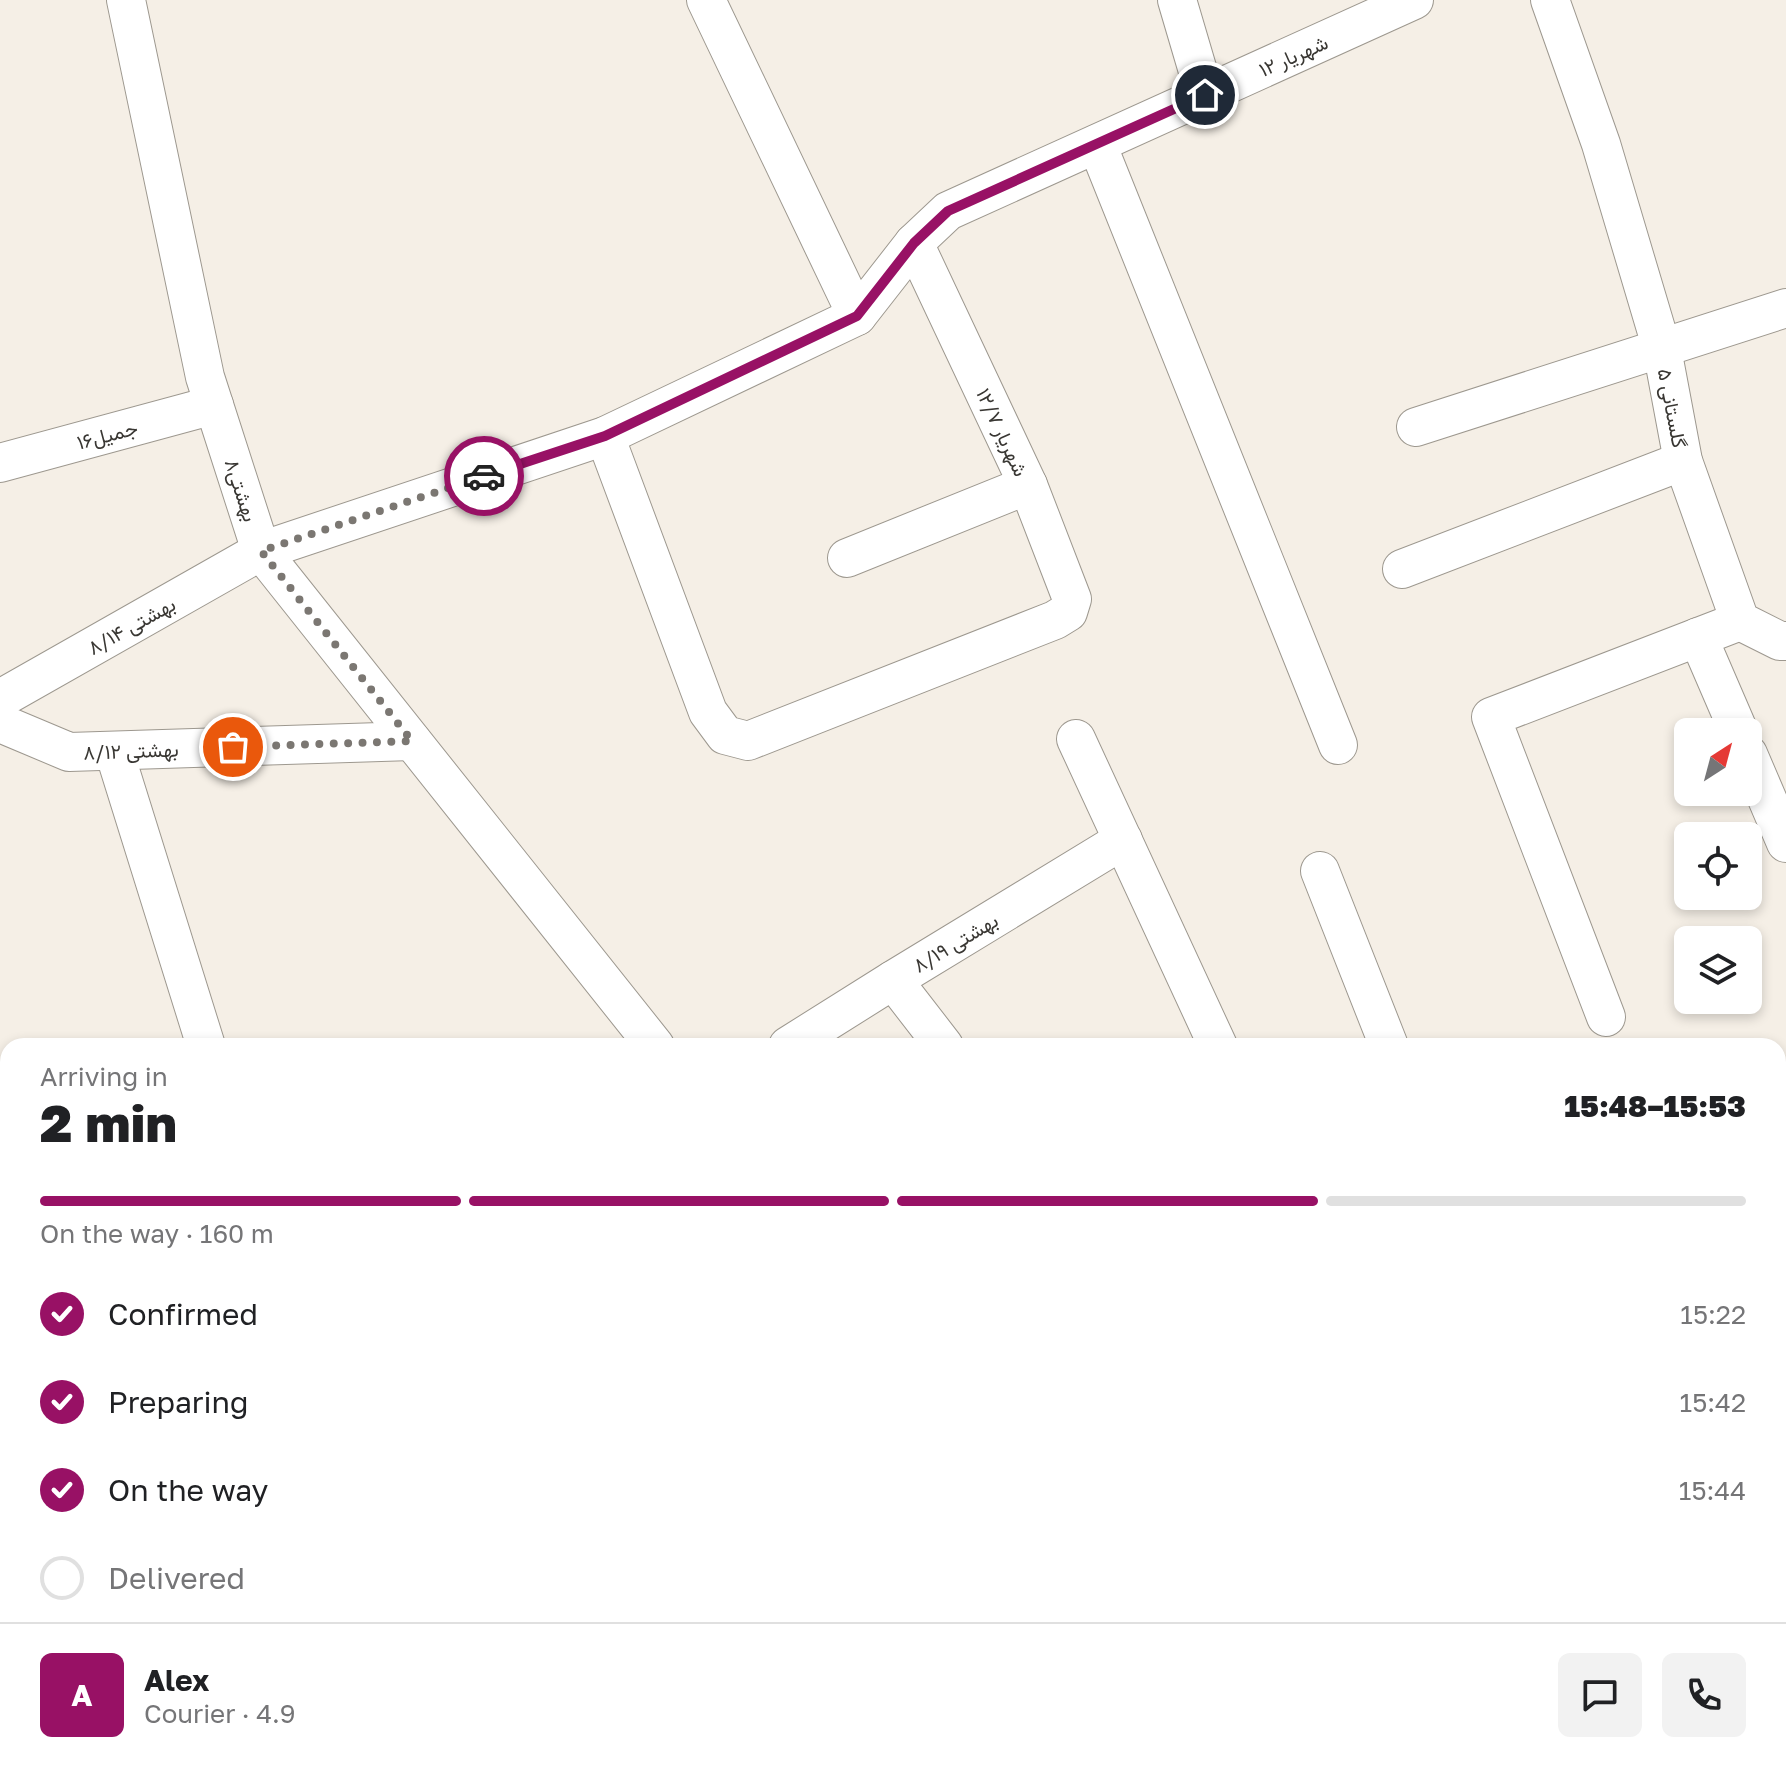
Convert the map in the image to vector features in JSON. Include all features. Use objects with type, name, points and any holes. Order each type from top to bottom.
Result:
[{"type":"street","name":"بهشتی۸","points":[[126,0],[205,377],[261,551],[649,1038]]},
{"type":"street","points":[[706,0],[857,316]]},
{"type":"street","points":[[1177,0],[1205,95]]},
{"type":"street","name":"شهریار ۱۲","points":[[857,316],[914,243],[948,211],[1414,0]]},
{"type":"street","name":"گلستانی ۵","points":[[1550,0],[1601,144],[1662,349],[1683,461],[1740,621]]},
{"type":"street","points":[[1097,144],[1338,745]]},
{"type":"street","name":"شهریار ۱۲/۷","points":[[605,436],[708,712],[725,735],[748,741],[1055,620],[1068,612],[1072,599],[1028,485],[914,243]]},
{"type":"street","points":[[1416,427],[1786,308]]},
{"type":"street","name":"بهشتی ۸/۱۴","points":[[0,699],[261,551],[605,436],[857,316]]},
{"type":"street","name":"جمیل١۶","points":[[0,463],[214,405]]},
{"type":"street","points":[[1402,569],[1683,461]]},
{"type":"street","points":[[847,558],[1028,485]]},
{"type":"street","points":[[1606,1017],[1491,717],[1740,621],[1786,641]]},
{"type":"street","points":[[1698,637],[1733,718]]},
{"type":"street","name":"بهشتی ۸/۱۲","points":[[0,723],[69,752],[412,741]]},
{"type":"street","points":[[1076,739],[1214,1038]]},
{"type":"street","points":[[114,751],[204,1038]]},
{"type":"street","points":[[1762,787],[1786,843]]},
{"type":"street","name":"بهشتی ۸/۱۹","points":[[801,1038],[1123,840]]},
{"type":"street","points":[[1320,871],[1386,1038]]},
{"type":"street","points":[[893,980],[938,1038]]},
{"type":"way so far","points":[[233,747],[412,741],[261,551],[484,476]]},
{"type":"route","points":[[484,476],[605,436],[857,316],[914,243],[948,211],[1205,95]]}]
